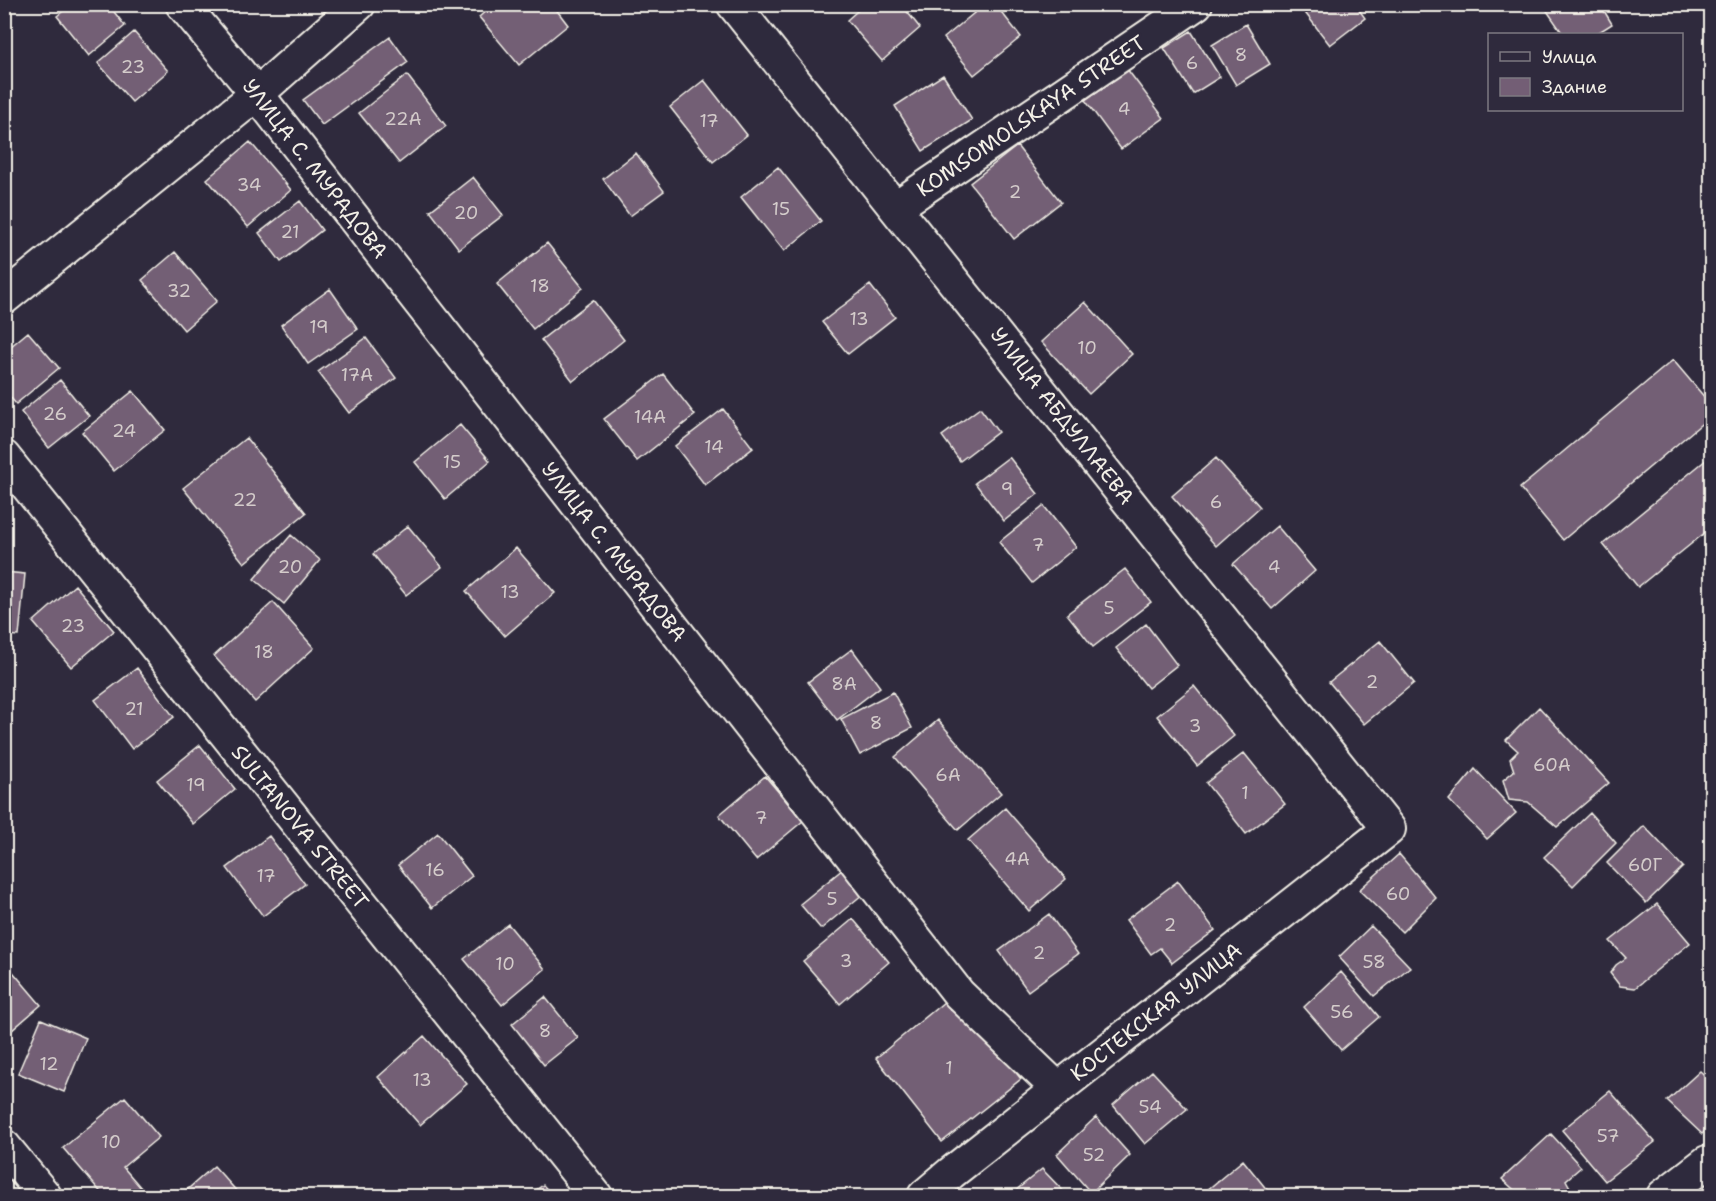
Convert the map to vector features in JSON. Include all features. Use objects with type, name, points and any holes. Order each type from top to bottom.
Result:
[{"type":"street","name":"УЛИЦА С. МУРАДОВА","points":[[182,4],[257,94],[959,993],[1058,1089]]},
{"type":"street","points":[[4,298],[257,94],[359,4]]},
{"type":"street","name":"УЛИЦА АБДУЛЛАЕВА","points":[[733,4],[1389,829]]},
{"type":"street","name":"KOMSOMOLSKAYA STREET","points":[[896,207],[1196,4]]},
{"type":"street","name":"SULTANOVA STREET","points":[[4,457],[596,1197]]},
{"type":"street","name":"КОСТЕКСКАЯ УЛИЦА","points":[[924,1197],[1389,829]]},
{"type":"street","points":[[4,1146],[45,1197]]},
{"type":"street","points":[[1663,1197],[1707,1162]]},
{"type":"building","points":[[72,4],[108,4],[125,26],[89,56],[57,16]]},
{"type":"building","points":[[494,4],[552,4],[568,25],[519,65],[479,17]]},
{"type":"building","points":[[865,4],[901,4],[920,28],[882,61],[847,20]]},
{"type":"building","points":[[985,4],[995,4],[1021,37],[974,75],[944,38]]},
{"type":"building","points":[[1310,4],[1355,4],[1365,18],[1330,45],[1303,10]]},
{"type":"building","points":[[1600,4],[1612,24],[1598,33],[1562,33],[1543,5]]},
{"type":"building","points":[[1246,24],[1270,64],[1236,85],[1212,45]]},
{"type":"building","points":[[1191,31],[1220,77],[1193,94],[1164,48]]},
{"type":"building","points":[[134,32],[168,71],[132,102],[98,63]]},
{"type":"building","points":[[390,37],[408,62],[322,125],[303,100]]},
{"type":"building","points":[[1127,69],[1164,118],[1121,149],[1085,100]]},
{"type":"building","points":[[407,75],[446,126],[399,163],[359,113]]},
{"type":"building","points":[[943,75],[972,120],[923,151],[895,106]]},
{"type":"building","points":[[704,80],[747,135],[713,162],[670,107]]},
{"type":"building","points":[[250,142],[291,190],[248,227],[207,179]]},
{"type":"building","points":[[1017,146],[1061,202],[1014,239],[970,183]]},
{"type":"building","points":[[636,153],[664,191],[630,216],[603,179]]},
{"type":"building","points":[[778,167],[821,221],[784,251],[741,197]]},
{"type":"building","points":[[473,177],[503,215],[459,249],[430,211]]},
{"type":"building","points":[[300,201],[322,230],[281,262],[259,233]]},
{"type":"building","points":[[547,243],[583,288],[533,329],[497,284]]},
{"type":"building","points":[[175,252],[217,301],[184,330],[142,280]]},
{"type":"building","points":[[870,285],[895,317],[848,354],[822,322]]},
{"type":"building","points":[[330,289],[358,329],[308,364],[281,325]]},
{"type":"building","points":[[593,300],[624,340],[573,381],[541,340]]},
{"type":"building","points":[[1085,302],[1132,354],[1089,394],[1041,342]]},
{"type":"building","points":[[28,332],[59,368],[16,404],[4,390],[4,352]]},
{"type":"building","points":[[366,338],[396,378],[349,413],[318,372]]},
{"type":"building","points":[[1673,360],[1712,406],[1712,415],[1563,540],[1520,488]]},
{"type":"building","points":[[663,374],[695,415],[637,461],[604,419]]},
{"type":"building","points":[[60,380],[89,416],[49,448],[21,412]]},
{"type":"building","points":[[133,391],[165,430],[114,471],[82,432]]},
{"type":"building","points":[[980,408],[998,432],[960,461],[942,436]]},
{"type":"building","points":[[723,409],[753,448],[705,485],[675,446]]},
{"type":"building","points":[[460,425],[490,461],[445,499],[415,462]]},
{"type":"building","points":[[246,438],[306,513],[244,563],[183,488]]},
{"type":"building","points":[[1712,455],[1712,527],[1638,587],[1603,544]]},
{"type":"building","points":[[1009,457],[1038,494],[1004,521],[975,483]]},
{"type":"building","points":[[1216,458],[1260,507],[1216,546],[1172,496]]},
{"type":"building","points":[[1044,506],[1076,547],[1032,583],[999,542]]},
{"type":"building","points":[[408,526],[442,567],[406,595],[373,554]]},
{"type":"building","points":[[1277,526],[1315,571],[1272,609],[1233,564]]},
{"type":"building","points":[[291,535],[320,560],[284,604],[254,579]]},
{"type":"building","points":[[516,548],[555,593],[505,636],[466,591]]},
{"type":"building","points":[[1125,569],[1151,602],[1093,647],[1067,614]]},
{"type":"building","points":[[4,572],[25,574],[19,636],[4,635]]},
{"type":"building","points":[[75,585],[114,631],[71,667],[33,622]]},
{"type":"building","points":[[273,602],[314,648],[255,702],[214,656]]},
{"type":"building","points":[[1146,624],[1177,665],[1148,688],[1116,648]]},
{"type":"building","points":[[1380,641],[1414,683],[1364,724],[1329,682]]},
{"type":"building","points":[[852,649],[880,687],[837,720],[808,682]]},
{"type":"building","points":[[137,668],[174,717],[132,749],[95,700]]},
{"type":"building","points":[[1194,686],[1234,736],[1197,766],[1157,716]]},
{"type":"building","points":[[893,692],[912,728],[860,755],[841,719]]},
{"type":"building","points":[[1539,707],[1609,783],[1557,827],[1528,802],[1509,800],[1503,780],[1514,771],[1510,759],[1518,751],[1506,740]]},
{"type":"building","points":[[938,720],[1001,793],[958,830],[895,757]]},
{"type":"building","points":[[200,745],[235,789],[193,824],[157,780]]},
{"type":"building","points":[[1244,753],[1285,804],[1246,834],[1206,783]]},
{"type":"building","points":[[1475,769],[1516,813],[1487,839],[1449,800]]},
{"type":"building","points":[[765,776],[803,821],[756,860],[719,815]]},
{"type":"building","points":[[1005,808],[1066,879],[1029,911],[968,840]]},
{"type":"building","points":[[1590,813],[1616,843],[1573,886],[1544,857]]},
{"type":"building","points":[[1644,826],[1683,867],[1646,903],[1607,863]]},
{"type":"building","points":[[438,833],[472,876],[432,908],[398,865]]},
{"type":"building","points":[[269,836],[305,884],[263,916],[227,868]]},
{"type":"building","points":[[1399,854],[1436,898],[1402,932],[1359,890]]},
{"type":"building","points":[[843,869],[863,894],[821,929],[800,904]]},
{"type":"building","points":[[1178,881],[1215,930],[1172,963],[1160,948],[1151,954],[1126,920]]},
{"type":"building","points":[[1657,904],[1690,943],[1635,988],[1620,986],[1610,973],[1626,958],[1610,941]]},
{"type":"building","points":[[1049,914],[1078,954],[1028,991],[999,951]]},
{"type":"building","points":[[853,919],[889,962],[840,1004],[803,961]]},
{"type":"building","points":[[508,924],[545,969],[502,1005],[464,959]]},
{"type":"building","points":[[1371,926],[1410,967],[1374,996],[1339,957]]},
{"type":"building","points":[[13,972],[41,1005],[4,1037],[4,980]]},
{"type":"building","points":[[1341,972],[1379,1017],[1341,1050],[1304,1007]]},
{"type":"building","points":[[955,993],[1021,1079],[942,1142],[876,1058]]},
{"type":"building","points":[[545,997],[578,1038],[544,1065],[512,1024]]},
{"type":"building","points":[[41,1019],[86,1038],[64,1092],[18,1073]]},
{"type":"building","points":[[424,1036],[467,1084],[420,1125],[378,1077]]},
{"type":"building","points":[[1152,1071],[1187,1109],[1145,1144],[1113,1105]]},
{"type":"building","points":[[1700,1071],[1712,1082],[1712,1125],[1702,1134],[1667,1101]]},
{"type":"building","points":[[1610,1091],[1655,1142],[1605,1181],[1562,1130]]},
{"type":"building","points":[[125,1097],[159,1137],[123,1167],[148,1196],[104,1196],[63,1148]]},
{"type":"building","points":[[1096,1117],[1130,1155],[1091,1193],[1057,1154]]},
{"type":"building","points":[[1551,1134],[1581,1167],[1566,1180],[1573,1193],[1568,1196],[1521,1196],[1502,1179]]},
{"type":"building","points":[[1243,1160],[1272,1196],[1200,1196]]},
{"type":"building","points":[[214,1166],[241,1196],[180,1196]]},
{"type":"building","points":[[1042,1169],[1068,1196],[1009,1196]]},
{"type":"building","points":[[543,1185],[553,1196],[528,1196]]}]
